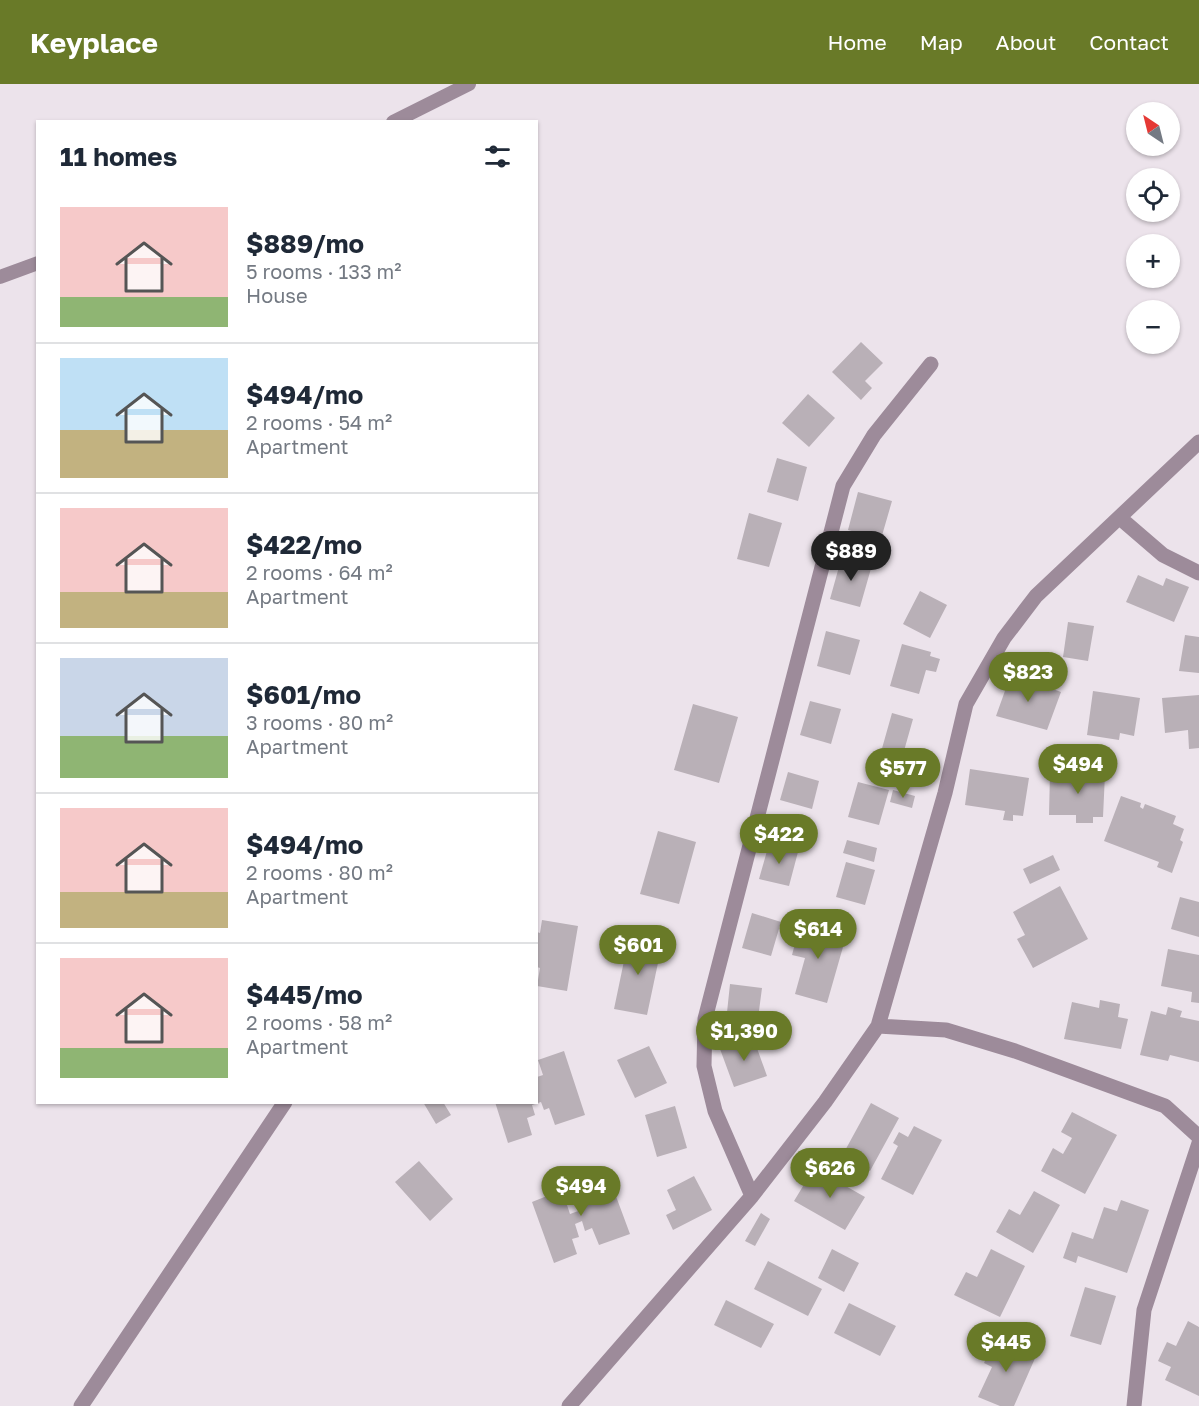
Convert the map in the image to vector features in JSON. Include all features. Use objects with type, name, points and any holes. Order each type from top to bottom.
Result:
[{"type":"street","points":[[752,1196],[715,1111],[704,1066],[705,1019],[843,486],[873,435],[931,364]]},
{"type":"street","points":[[569,1406],[752,1196],[825,1102],[878,1026],[945,793],[966,704],[1004,638],[1036,596],[1199,442]]},
{"type":"street","points":[[1120,518],[1163,555],[1199,573]]},
{"type":"street","points":[[878,1026],[946,1030],[1015,1051],[1165,1106],[1199,1137]]},
{"type":"street","points":[[81,1406],[284,1104]]},
{"type":"street","points":[[1134,1406],[1144,1310],[1199,1143]]},
{"type":"lane","points":[[397,120],[469,84]]},
{"type":"lane","points":[[0,277],[36,264]]},
{"type":"building","points":[[861,342],[883,363],[865,381],[872,388],[861,400],[832,372]]},
{"type":"building","points":[[808,394],[835,418],[809,447],[782,423]]},
{"type":"building","points":[[777,458],[807,467],[798,501],[767,492]]},
{"type":"building","points":[[858,492],[892,501],[881,539],[848,530]]},
{"type":"building","points":[[749,513],[782,523],[769,567],[737,559]]},
{"type":"building","points":[[842,556],[872,565],[860,607],[830,599]]},
{"type":"building","points":[[1138,575],[1163,586],[1166,578],[1189,587],[1174,622],[1126,602]]},
{"type":"building","points":[[920,591],[947,605],[930,638],[903,624]]},
{"type":"building","points":[[1068,622],[1094,626],[1088,661],[1063,657]]},
{"type":"building","points":[[826,631],[860,640],[850,675],[817,666]]},
{"type":"building","points":[[1185,635],[1199,637],[1199,673],[1179,671]]},
{"type":"building","points":[[902,644],[931,652],[930,656],[940,659],[936,672],[926,670],[919,694],[890,686]]},
{"type":"building","points":[[1011,674],[1061,692],[1047,730],[996,716]]},
{"type":"building","points":[[1093,691],[1140,698],[1134,736],[1120,733],[1119,740],[1087,735]]},
{"type":"building","points":[[1199,695],[1199,748],[1189,749],[1188,730],[1165,733],[1162,698]]},
{"type":"building","points":[[810,701],[841,709],[831,744],[800,735]]},
{"type":"building","points":[[693,704],[738,717],[719,783],[674,770]]},
{"type":"building","points":[[892,713],[913,719],[900,765],[879,759]]},
{"type":"building","points":[[1075,766],[1091,767],[1091,774],[1105,774],[1103,817],[1093,817],[1093,823],[1076,823],[1076,815],[1049,815],[1050,773],[1074,774]]},
{"type":"building","points":[[970,769],[1029,778],[1023,816],[1013,815],[1013,821],[1003,820],[1005,811],[965,805]]},
{"type":"building","points":[[788,772],[819,781],[812,809],[780,800]]},
{"type":"building","points":[[858,782],[889,790],[879,825],[848,817]]},
{"type":"building","points":[[893,790],[915,796],[912,808],[890,802]]},
{"type":"building","points":[[1121,796],[1141,803],[1140,807],[1143,809],[1145,804],[1176,816],[1173,824],[1184,829],[1180,840],[1183,842],[1172,873],[1157,867],[1159,862],[1104,841]]},
{"type":"building","points":[[658,831],[696,842],[679,904],[640,894]]},
{"type":"building","points":[[847,840],[877,848],[874,862],[843,853]]},
{"type":"building","points":[[769,844],[798,852],[789,886],[759,879]]},
{"type":"building","points":[[1053,855],[1060,870],[1030,884],[1023,869]]},
{"type":"building","points":[[846,862],[875,870],[865,905],[836,897]]},
{"type":"building","points":[[1060,886],[1088,939],[1033,968],[1017,939],[1025,935],[1013,912]]},
{"type":"building","points":[[1180,897],[1199,902],[1199,937],[1171,929]]},
{"type":"building","points":[[752,913],[781,922],[771,956],[742,948]]},
{"type":"building","points":[[542,920],[578,926],[567,991],[538,986],[540,968],[538,967],[538,932],[540,933]]},
{"type":"building","points":[[801,921],[847,933],[827,1003],[795,994],[805,958],[792,955]]},
{"type":"building","points":[[629,937],[662,944],[647,1015],[614,1009]]},
{"type":"building","points":[[1168,949],[1199,955],[1199,1003],[1191,1002],[1192,992],[1161,986]]},
{"type":"building","points":[[730,984],[762,988],[757,1026],[726,1022]]},
{"type":"building","points":[[1100,1000],[1120,1004],[1118,1017],[1128,1019],[1121,1049],[1064,1039],[1072,1002],[1099,1008]]},
{"type":"building","points":[[1168,1007],[1182,1011],[1180,1017],[1199,1021],[1199,1062],[1170,1055],[1168,1061],[1140,1055],[1151,1011],[1166,1015]]},
{"type":"building","points":[[753,1037],[767,1076],[734,1087],[720,1049]]},
{"type":"building","points":[[649,1046],[667,1083],[635,1098],[617,1060]]},
{"type":"building","points":[[564,1051],[585,1115],[555,1125],[549,1108],[544,1110],[541,1102],[538,1103],[538,1077],[543,1075],[538,1060]]},
{"type":"building","points":[[871,1103],[899,1118],[870,1171],[842,1156]]},
{"type":"building","points":[[424,1104],[444,1104],[451,1115],[436,1124]]},
{"type":"building","points":[[496,1104],[535,1104],[532,1105],[535,1115],[527,1118],[532,1135],[508,1143]]},
{"type":"building","points":[[675,1106],[687,1148],[657,1157],[645,1115]]},
{"type":"building","points":[[1072,1112],[1117,1135],[1085,1194],[1041,1171],[1053,1148],[1063,1154],[1072,1138],[1061,1132]]},
{"type":"building","points":[[914,1126],[942,1140],[913,1195],[881,1179],[898,1146],[893,1143],[899,1132],[908,1137]]},
{"type":"building","points":[[419,1161],[453,1199],[430,1221],[395,1182]]},
{"type":"building","points":[[814,1168],[865,1197],[845,1230],[794,1201]]},
{"type":"building","points":[[607,1172],[630,1234],[599,1245],[592,1228],[585,1231],[582,1221],[575,1224],[579,1237],[572,1239],[577,1254],[554,1263],[532,1202],[562,1190],[570,1214],[581,1210],[578,1199],[585,1196],[580,1182]]},
{"type":"building","points":[[694,1176],[712,1210],[673,1230],[666,1215],[676,1210],[667,1190]]},
{"type":"building","points":[[1034,1191],[1060,1205],[1033,1253],[996,1232],[1009,1209],[1020,1215]]},
{"type":"building","points":[[1121,1200],[1149,1210],[1127,1273],[1078,1256],[1076,1263],[1063,1258],[1072,1232],[1093,1239],[1104,1207],[1117,1211]]},
{"type":"building","points":[[761,1213],[770,1219],[755,1246],[745,1241]]},
{"type":"building","points":[[832,1249],[859,1263],[844,1292],[818,1278]]},
{"type":"building","points":[[991,1249],[1025,1266],[1000,1317],[954,1295],[966,1272],[977,1277]]},
{"type":"building","points":[[768,1261],[822,1289],[808,1316],[754,1289]]},
{"type":"building","points":[[1085,1287],[1116,1296],[1101,1345],[1070,1336]]},
{"type":"building","points":[[726,1300],[774,1324],[761,1348],[714,1325]]},
{"type":"building","points":[[849,1303],[896,1326],[880,1356],[834,1333]]},
{"type":"building","points":[[1188,1321],[1199,1327],[1199,1396],[1165,1380],[1171,1367],[1158,1361],[1167,1342],[1176,1346]]},
{"type":"building","points":[[996,1337],[1036,1356],[1014,1406],[1000,1406],[978,1397],[992,1367],[984,1363]]}]
